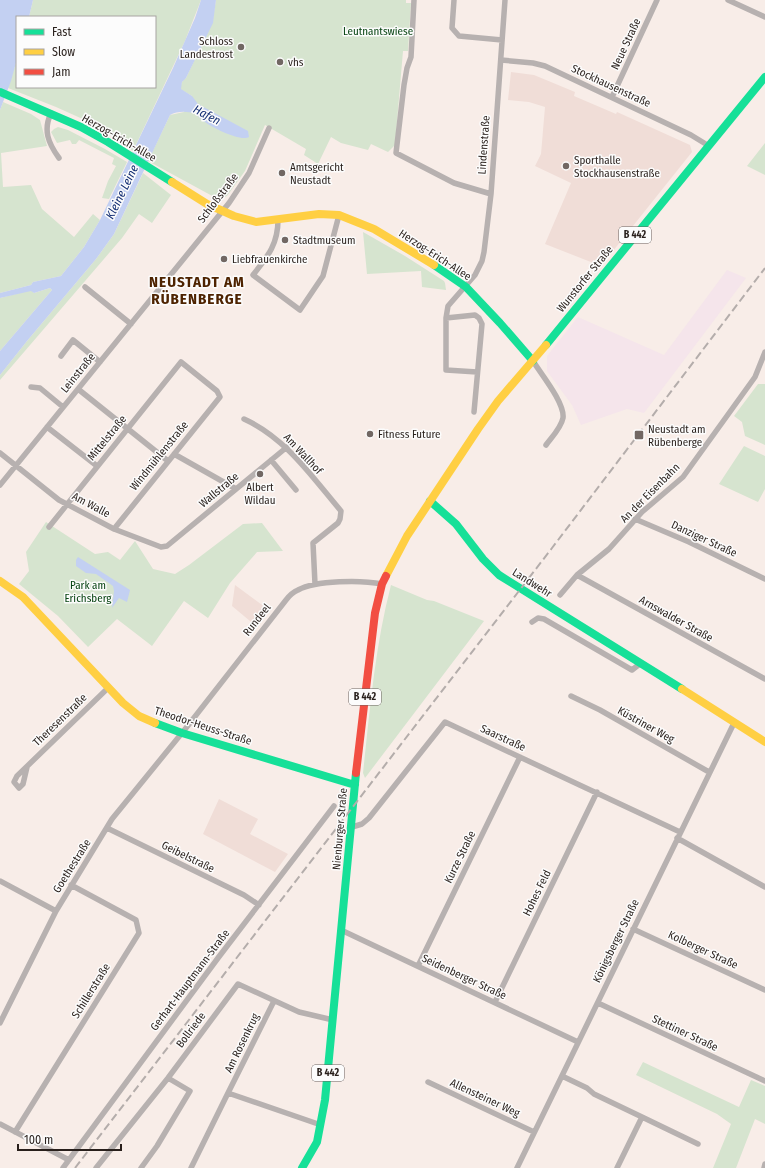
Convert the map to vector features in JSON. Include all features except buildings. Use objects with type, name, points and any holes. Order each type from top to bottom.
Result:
[{"type":"main road","name":"Wunstorfer Straße","points":[[430,501],[498,401],[533,361],[765,77]]},
{"type":"main road","name":"Herzog-Erich-Allee","points":[[0,92],[81,127],[222,212],[256,222],[319,214],[340,215],[374,230],[417,254],[466,287],[497,319],[533,361]]},
{"type":"main road","name":"Nienburger Straße","points":[[302,1168],[317,1142],[322,1125],[355,785],[375,613],[382,584],[401,547],[430,501]]},
{"type":"main road","name":"Landwehr","points":[[430,501],[459,528],[478,555],[490,568],[511,583],[765,742]]},
{"type":"main road","name":"Theodor-Heuss-Straße","points":[[0,581],[24,597],[123,704],[139,716],[182,732],[355,785]]},
{"type":"street","points":[[414,0],[411,57],[407,68],[404,85],[396,153],[454,183],[491,194]]},
{"type":"street","points":[[454,0],[452,28],[459,36],[502,40]]},
{"type":"street","name":"Lindenstraße","points":[[446,318],[448,306],[466,287],[478,269],[483,256],[491,194],[505,0]]},
{"type":"street","name":"Neue Straße","points":[[612,97],[657,0]]},
{"type":"street","points":[[731,1],[765,17]]},
{"type":"street","name":"Stockhausenstraße","points":[[501,60],[533,63],[545,66],[698,138],[709,146]]},
{"type":"street","points":[[51,113],[46,132],[47,137],[59,158]]},
{"type":"street","name":"Schloßstraße","points":[[172,274],[222,212],[249,173],[269,128]]},
{"type":"street","points":[[278,220],[278,232],[274,246],[253,275],[300,310],[323,276],[340,215]]},
{"type":"street","name":"Leinstraße","points":[[0,485],[172,274]]},
{"type":"street","points":[[85,287],[131,324]]},
{"type":"street","points":[[474,412],[482,324],[479,318],[475,315],[446,318],[446,370],[477,372]]},
{"type":"street","points":[[61,356],[73,340],[100,362]]},
{"type":"street","name":"An der Eisenbahn","points":[[560,595],[577,575],[609,550],[635,519],[685,474],[755,377],[765,352]]},
{"type":"street","points":[[533,361],[562,410],[563,419],[561,424],[546,445]]},
{"type":"street","name":"Mittelstraße","points":[[49,528],[181,362],[217,391],[220,397]]},
{"type":"street","points":[[31,387],[40,388],[63,408]]},
{"type":"street","points":[[78,389],[168,461]]},
{"type":"street","name":"Windmühlenstraße","points":[[114,529],[220,397]]},
{"type":"street","name":"Am Wallhof","points":[[244,419],[258,425],[286,447],[340,511],[340,519],[338,523],[313,543],[315,584]]},
{"type":"street","points":[[47,427],[97,466]]},
{"type":"street","name":"Wallstraße","points":[[165,547],[286,447]]},
{"type":"street","name":"Am Walle","points":[[0,453],[59,500],[114,529],[161,547],[165,547]]},
{"type":"street","points":[[174,454],[236,489]]},
{"type":"street","points":[[271,460],[296,490]]},
{"type":"street","name":"Danziger Straße","points":[[635,519],[689,542],[765,579]]},
{"type":"street","name":"Arnswalder Straße","points":[[577,575],[765,679]]},
{"type":"street","name":"Rundeel","points":[[182,732],[286,600],[298,589],[315,584],[359,581],[370,581],[382,584]]},
{"type":"street","points":[[532,622],[538,618],[544,619],[632,670],[641,663]]},
{"type":"street","name":"Theresenstraße","points":[[27,767],[108,688]]},
{"type":"street","name":"Küstriner Weg","points":[[571,696],[600,710],[709,772]]},
{"type":"street","name":"Saarstraße","points":[[352,827],[362,824],[369,818],[446,722],[680,832]]},
{"type":"street","name":"Königsberger Straße","points":[[517,1168],[734,723]]},
{"type":"street","name":"Goethestraße","points":[[1,1019],[56,911],[112,819],[182,732]]},
{"type":"street","name":"Kurze Straße","points":[[418,966],[520,757]]},
{"type":"street","name":"Hohes Feld","points":[[495,1002],[597,792]]},
{"type":"street","name":"Gerhart-Hauptmann-Straße","points":[[63,1168],[218,958],[334,806]]},
{"type":"street","name":"Geibelstraße","points":[[107,828],[244,896],[259,906]]},
{"type":"street","points":[[677,838],[765,887]]},
{"type":"street","points":[[0,881],[56,911]]},
{"type":"street","name":"Schillerstraße","points":[[15,1132],[139,933],[136,920],[71,885]]},
{"type":"street","name":"Kolberger Straße","points":[[633,929],[765,990]]},
{"type":"street","name":"Seidenberger Straße","points":[[341,930],[578,1042]]},
{"type":"street","name":"Bollriede","points":[[96,1168],[168,1078],[238,984],[300,1012],[333,1020]]},
{"type":"street","name":"Am Rosenkrug","points":[[191,1168],[274,1001]]},
{"type":"street","name":"Stettiner Straße","points":[[598,1003],[765,1081]]},
{"type":"street","points":[[562,1076],[587,1088],[594,1094],[698,1144]]},
{"type":"street","points":[[141,1168],[157,1146],[190,1090],[168,1078]]},
{"type":"street","name":"Allensteiner Weg","points":[[428,1082],[534,1132]]},
{"type":"street","points":[[228,1094],[322,1125]]},
{"type":"street","points":[[617,1168],[642,1118]]},
{"type":"street","points":[[0,1124],[69,1160]]},
{"type":"street","points":[[764,1168],[765,1164]]},
{"type":"shaded area","points":[[511,72],[534,75],[575,92],[574,96],[616,114],[617,112],[690,145],[692,152],[601,266],[545,244],[571,183],[535,166],[541,154],[545,107],[529,102],[508,100]]},
{"type":"shaded area","points":[[727,270],[746,278],[644,413],[627,409],[581,425],[572,405],[547,371],[547,356],[578,317],[664,355]]},
{"type":"shaded area","points":[[235,585],[269,610],[256,626],[232,606]]},
{"type":"shaded area","points":[[219,799],[258,819],[250,834],[288,854],[275,872],[203,834]]},
{"type":"green space","points":[[33,0],[201,0],[185,41],[133,151],[96,125],[8,88],[16,62],[16,88],[156,88],[156,16],[29,16]]},
{"type":"green space","name":"Leutnantswiese","points":[[216,0],[406,0],[406,3],[411,3],[408,51],[403,51],[395,145],[388,152],[371,144],[368,150],[341,143],[331,137],[318,164],[304,155],[306,149],[265,125],[245,171],[227,196],[220,199],[148,161],[170,115],[184,112],[192,96],[180,89],[182,81],[186,78],[212,23]]},
{"type":"green space","points":[[3,102],[31,114],[40,120],[47,146],[1,153],[3,187],[31,185],[42,209],[74,237],[93,214],[100,220],[84,247],[61,276],[33,282],[31,285],[0,293],[0,110]]},
{"type":"green space","points":[[58,127],[68,130],[127,162],[109,199],[102,198],[108,181],[116,166],[112,164],[114,158],[79,140],[76,144],[72,144],[70,140],[57,143],[51,132]]},
{"type":"green space","points":[[765,143],[765,175],[747,166]]},
{"type":"green space","points":[[143,173],[171,195],[152,223],[139,214],[122,238],[0,380],[0,375],[96,259],[114,234]]},
{"type":"green space","points":[[363,232],[405,256],[444,281],[446,290],[422,287],[421,271],[367,274]]},
{"type":"green space","points":[[50,288],[52,290],[0,351],[0,298],[31,290],[34,293]]},
{"type":"green space","points":[[758,384],[765,384],[765,445],[745,436],[742,422],[734,416]]},
{"type":"green space","points":[[744,446],[765,456],[765,489],[758,502],[719,484]]},
{"type":"green space","name":"Park am Erichsberg","points":[[46,522],[95,554],[108,552],[120,560],[135,541],[153,569],[175,574],[243,524],[262,523],[283,551],[257,552],[230,583],[208,618],[184,601],[152,646],[117,619],[88,647],[58,616],[19,584],[29,571],[26,552]]},
{"type":"green space","points":[[391,585],[484,621],[365,778],[363,773],[374,678],[385,608]]},
{"type":"green space","points":[[643,1062],[739,1107],[751,1080],[765,1086],[765,1124],[755,1119],[736,1168],[713,1168],[731,1124],[717,1114],[636,1075]]},
{"type":"water","points":[[0,0],[33,0],[29,16],[16,16],[16,63],[0,110]]},
{"type":"water","points":[[201,0],[216,0],[213,23],[186,78],[182,82],[181,89],[192,96],[198,104],[248,131],[249,137],[240,138],[227,134],[209,125],[192,113],[179,112],[170,115],[114,234],[96,259],[0,375],[0,351],[52,290],[50,288],[34,293],[31,291],[0,298],[0,293],[31,285],[33,282],[61,276],[84,247],[100,220],[173,68],[195,18]]},
{"type":"water","points":[[78,557],[130,590],[127,602],[119,598],[112,608],[114,591],[113,586],[96,574],[86,573],[76,566],[76,560]]},
{"type":"railway","points":[[75,1168],[552,548],[765,268]]},
{"type":"traffic: fast","points":[[546,345],[765,77]]},
{"type":"traffic: fast","points":[[0,92],[81,127],[172,182]]},
{"type":"traffic: fast","points":[[434,265],[466,287],[533,361]]},
{"type":"traffic: fast","points":[[430,501],[456,524],[483,559],[499,575],[682,689]]},
{"type":"traffic: fast","points":[[155,723],[182,733],[355,785]]},
{"type":"traffic: fast","points":[[302,1168],[317,1142],[325,1100],[356,773]]},
{"type":"traffic: slow","points":[[172,182],[207,204],[234,216],[256,222],[319,214],[339,215],[374,229],[434,265]]},
{"type":"traffic: slow","points":[[386,576],[407,536],[478,429],[498,401],[546,345]]},
{"type":"traffic: slow","points":[[0,581],[23,597],[123,703],[139,716],[155,723]]},
{"type":"traffic: slow","points":[[682,689],[765,742]]},
{"type":"traffic: jam","points":[[356,773],[375,613],[382,584],[386,576]]},
{"type":"place","name":"Schloss Landestrost","points":[[241,47]]},
{"type":"place","name":"vhs","points":[[280,62]]},
{"type":"place","name":"Sporthalle Stockhausenstraße","points":[[566,166]]},
{"type":"place","name":"Amtsgericht Neustadt","points":[[282,173]]},
{"type":"place","name":"Stadtmuseum","points":[[285,240]]},
{"type":"place","name":"Liebfrauenkirche","points":[[224,259]]},
{"type":"place","name":"Fitness Future","points":[[370,434]]},
{"type":"place","name":"Neustadt am Rübenberge","points":[[639,435]]},
{"type":"place","name":"Albert Wildau","points":[[260,474]]},
{"type":"district","name":"NEUSTADT AM RÜBENBERGE","points":[[197,290]]},
{"type":"water label","name":"Hafen","points":[[207,115]]},
{"type":"water label","name":"Kleine Leine","points":[[122,192]]}]
